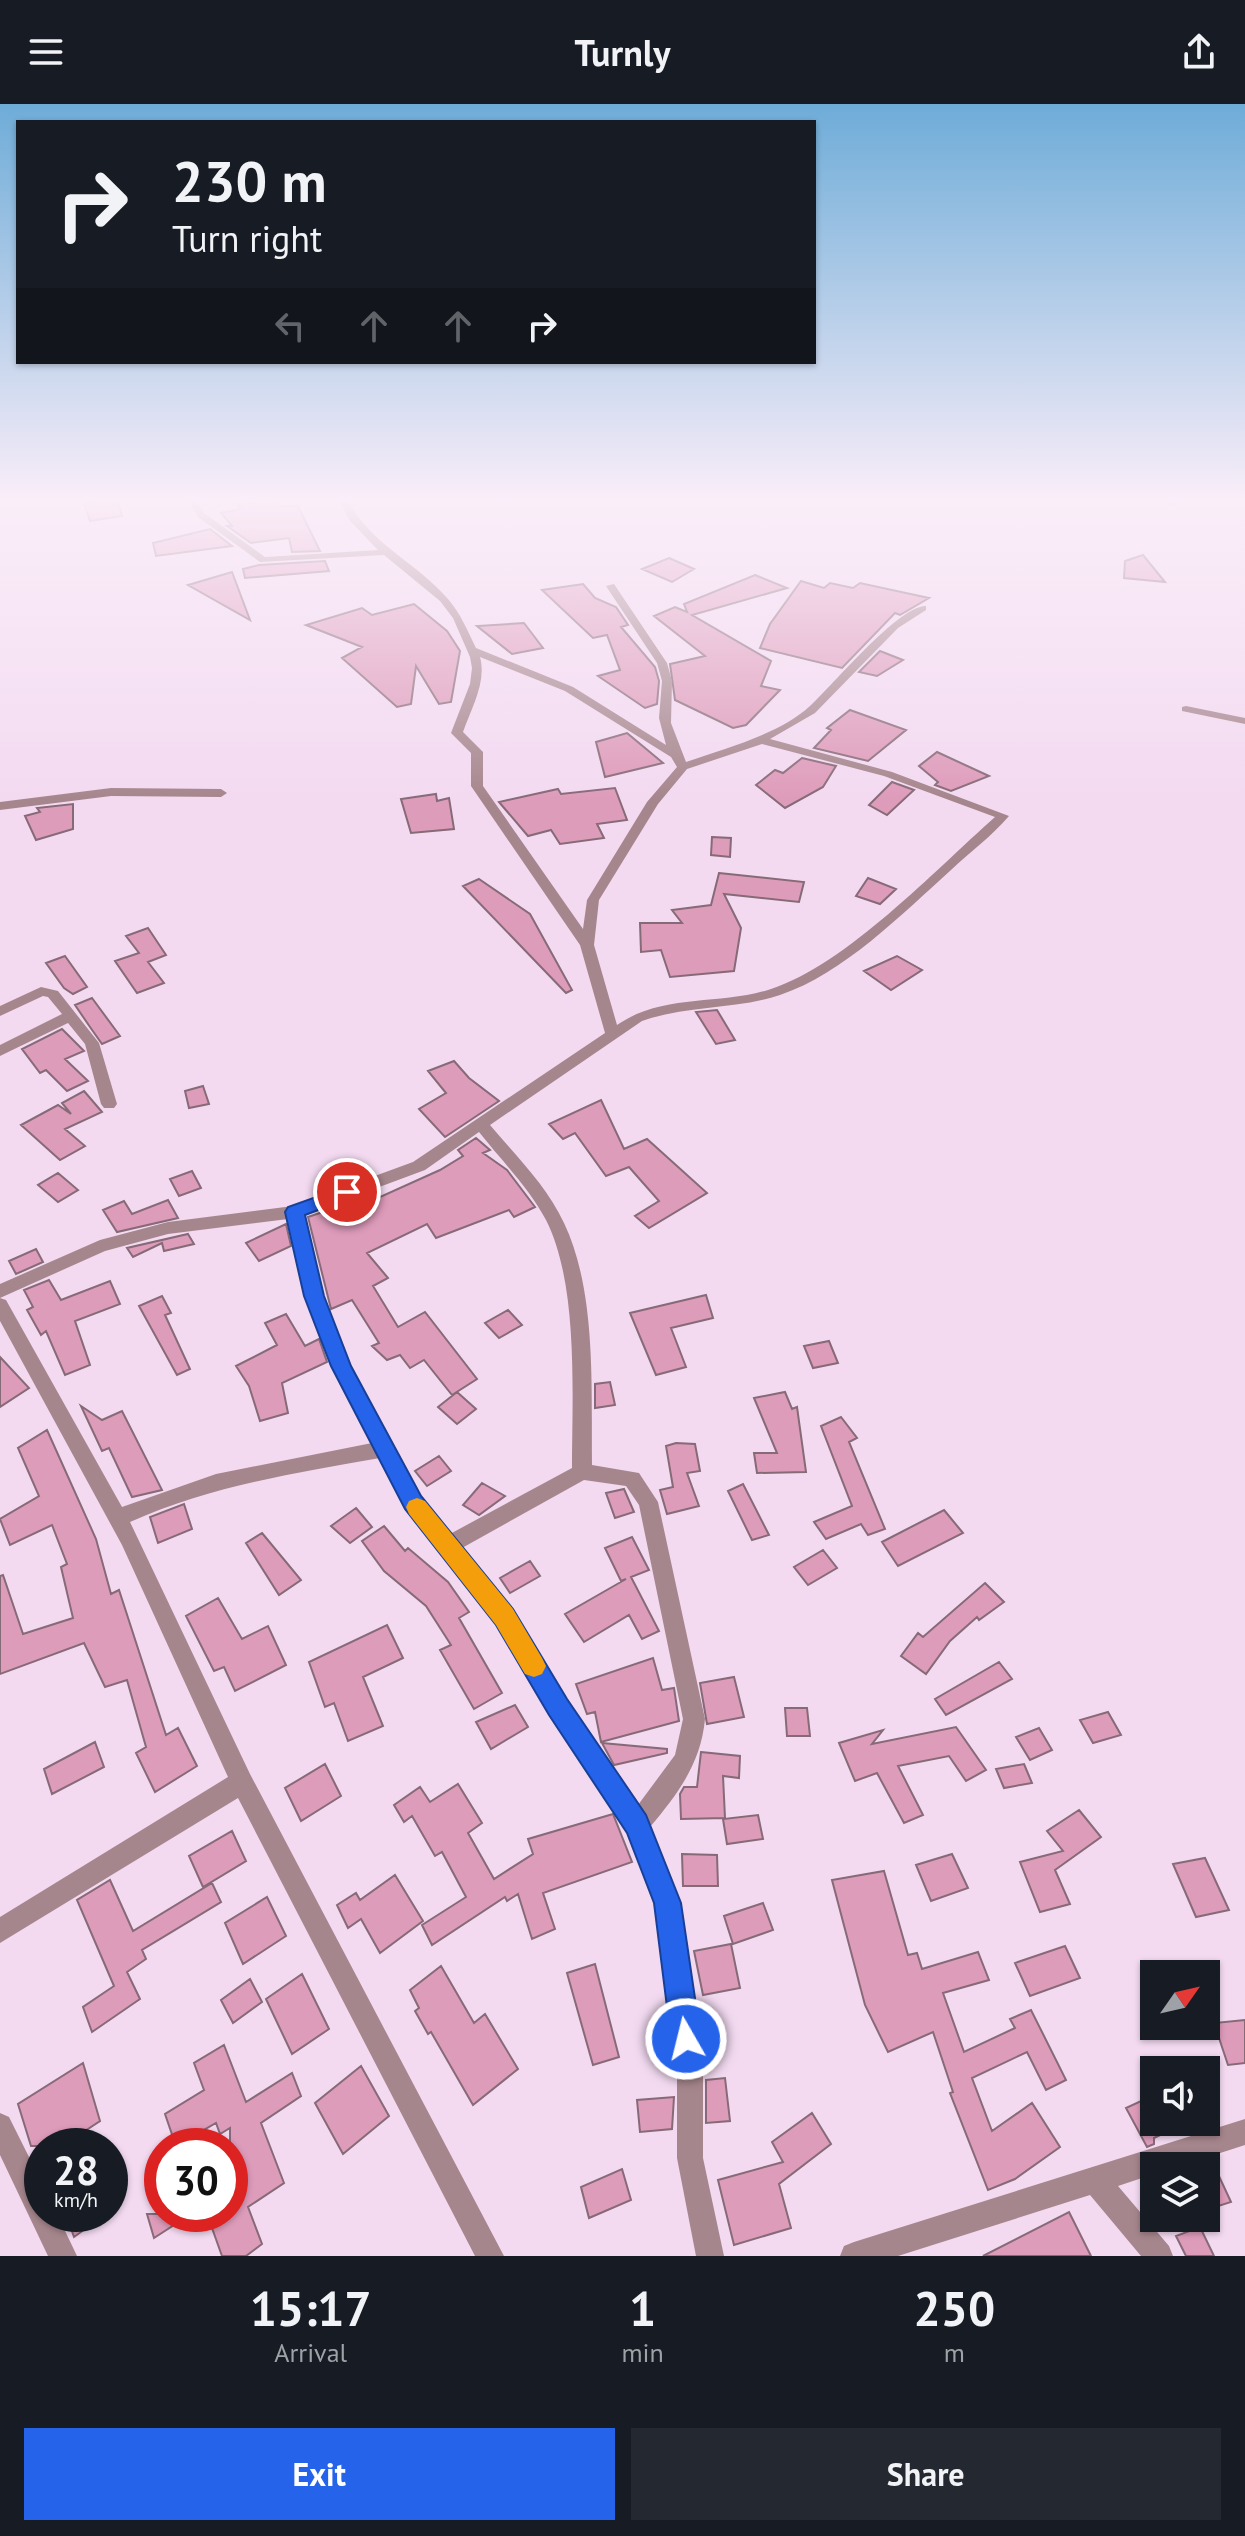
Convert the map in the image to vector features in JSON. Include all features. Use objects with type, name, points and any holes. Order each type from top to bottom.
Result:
[{"type":"street","points":[[440,598],[458,614],[478,663],[477,678],[457,733],[477,752],[477,786],[587,945],[612,1034]]},
{"type":"street","points":[[617,598],[647,640],[667,678],[668,696],[663,711],[675,755],[683,767]]},
{"type":"street","points":[[587,945],[593,900],[602,880],[653,802],[683,767],[761,740],[811,711],[895,626],[923,608]]},
{"type":"street","points":[[471,650],[569,689],[675,755]]},
{"type":"street","points":[[1186,709],[1245,721]]},
{"type":"street","points":[[0,1291],[100,1246],[154,1231],[295,1212],[419,1166],[612,1034],[661,1008],[775,992],[809,979],[863,938],[1003,816],[888,774],[761,740]]},
{"type":"street","points":[[0,806],[111,792],[221,793]]},
{"type":"street","points":[[0,1012],[49,991],[92,1043],[109,1104]]},
{"type":"street","points":[[0,1051],[70,1016]]},
{"type":"street","points":[[482,1125],[540,1200],[560,1236],[579,1341],[582,1472]]},
{"type":"street","points":[[295,1212],[314,1296],[341,1366],[413,1502],[505,1617],[558,1707],[637,1824],[668,1903],[690,2066],[690,2158],[710,2256]]},
{"type":"street","points":[[0,1305],[118,1518],[242,1782],[490,2256]]},
{"type":"street","points":[[118,1518],[155,1500],[221,1478],[385,1449]]},
{"type":"street","points":[[448,1545],[582,1472],[632,1479],[648,1502],[694,1719],[694,1744],[668,1788],[637,1824]]},
{"type":"street","points":[[0,1931],[242,1782]]},
{"type":"street","points":[[0,2126],[24,2176]]},
{"type":"street","points":[[854,2256],[1245,2132]]},
{"type":"street","points":[[1096,2181],[1159,2256]]},
{"type":"street","points":[[51,2232],[63,2256]]},
{"type":"building","points":[[212,598],[242,598],[250,620]]},
{"type":"building","points":[[551,598],[596,598],[616,607],[628,625],[621,627],[655,667],[659,681],[657,704],[645,708],[598,676],[620,670],[607,635],[593,638]]},
{"type":"building","points":[[698,598],[750,598],[692,615],[771,661],[761,686],[780,690],[746,725],[733,728],[675,700],[670,664],[705,656],[654,616],[675,607],[687,612],[684,604]]},
{"type":"building","points":[[788,598],[928,598],[900,615],[895,613],[842,668],[760,648],[770,624]]},
{"type":"building","points":[[414,604],[447,631],[460,651],[451,702],[439,704],[416,666],[411,704],[397,707],[342,658],[362,647],[306,625],[362,608],[372,615]]},
{"type":"building","points":[[524,623],[543,648],[512,654],[477,626]]},
{"type":"building","points":[[880,651],[903,660],[877,676],[859,672]]},
{"type":"building","points":[[850,710],[906,730],[868,761],[814,748],[831,730],[827,728]]},
{"type":"building","points":[[627,733],[663,763],[605,777],[596,742]]},
{"type":"building","points":[[937,752],[989,776],[951,791],[935,785],[938,782],[919,766]]},
{"type":"building","points":[[802,758],[836,766],[823,787],[785,808],[756,785],[775,770],[783,773]]},
{"type":"building","points":[[892,782],[914,790],[887,815],[869,805]]},
{"type":"building","points":[[615,788],[627,820],[597,824],[604,838],[560,844],[551,830],[528,836],[499,802],[558,789],[561,794]]},
{"type":"building","points":[[436,794],[437,801],[449,798],[454,829],[411,833],[401,799]]},
{"type":"building","points":[[73,804],[73,829],[36,840],[25,816],[40,812],[37,808]]},
{"type":"building","points":[[712,837],[731,838],[730,857],[711,855]]},
{"type":"building","points":[[719,873],[804,882],[799,902],[724,894],[741,928],[734,971],[670,977],[661,950],[641,952],[640,923],[682,923],[672,910],[711,905]]},
{"type":"building","points":[[868,878],[896,889],[880,904],[856,896]]},
{"type":"building","points":[[479,879],[530,914],[572,990],[566,993],[463,886]]},
{"type":"building","points":[[148,928],[166,955],[148,962],[164,983],[137,993],[115,961],[139,953],[126,936]]},
{"type":"building","points":[[65,956],[87,987],[73,994],[64,988],[46,963]]},
{"type":"building","points":[[897,956],[922,970],[891,990],[864,971]]},
{"type":"building","points":[[92,998],[120,1036],[102,1044],[75,1005]]},
{"type":"building","points":[[717,1010],[735,1040],[716,1044],[696,1012]]},
{"type":"building","points":[[62,1029],[84,1051],[65,1059],[88,1081],[67,1091],[46,1070],[40,1073],[22,1049]]},
{"type":"building","points":[[454,1061],[469,1078],[499,1101],[445,1137],[419,1109],[446,1093],[428,1071]]},
{"type":"building","points":[[203,1086],[209,1104],[189,1108],[185,1091]]},
{"type":"building","points":[[84,1091],[102,1112],[65,1129],[85,1146],[60,1160],[21,1125],[58,1105],[71,1114],[62,1103]]},
{"type":"building","points":[[601,1100],[624,1149],[647,1139],[707,1193],[649,1228],[635,1216],[659,1201],[629,1167],[606,1176],[575,1133],[563,1139],[549,1124]]},
{"type":"building","points":[[476,1138],[490,1150],[483,1153],[507,1170],[535,1207],[514,1217],[509,1210],[436,1238],[427,1224],[367,1253],[388,1278],[373,1286],[398,1327],[425,1312],[477,1379],[452,1395],[424,1360],[410,1368],[400,1355],[387,1360],[372,1346],[379,1343],[352,1300],[331,1309],[308,1217],[376,1194],[378,1198],[440,1170],[463,1156],[458,1150]]},
{"type":"building","points":[[192,1171],[201,1188],[179,1196],[170,1179]]},
{"type":"building","points":[[58,1173],[78,1190],[58,1202],[38,1185]]},
{"type":"building","points":[[168,1200],[178,1218],[117,1232],[103,1210],[124,1201],[132,1214]]},
{"type":"building","points":[[286,1224],[291,1246],[259,1261],[246,1243]]},
{"type":"building","points":[[188,1234],[194,1244],[164,1251],[162,1243],[133,1257],[127,1248]]},
{"type":"building","points":[[36,1249],[43,1262],[16,1274],[9,1261]]},
{"type":"building","points":[[49,1280],[61,1300],[110,1281],[120,1304],[75,1321],[90,1365],[65,1375],[46,1331],[41,1335],[27,1310],[33,1307],[24,1290]]},
{"type":"building","points":[[706,1295],[713,1318],[671,1328],[686,1367],[656,1375],[630,1313]]},
{"type":"building","points":[[162,1296],[171,1313],[165,1315],[190,1369],[177,1375],[139,1306]]},
{"type":"building","points":[[508,1310],[522,1325],[499,1338],[485,1323]]},
{"type":"building","points":[[286,1314],[305,1346],[319,1339],[327,1362],[282,1383],[288,1413],[260,1421],[249,1386],[236,1366],[277,1345],[265,1323]]},
{"type":"building","points":[[829,1341],[838,1363],[813,1368],[804,1346]]},
{"type":"building","points":[[0,1357],[29,1388],[0,1407]]},
{"type":"building","points":[[610,1382],[615,1405],[595,1408],[595,1384]]},
{"type":"building","points":[[457,1392],[476,1409],[457,1424],[438,1407]]},
{"type":"building","points":[[785,1392],[792,1409],[797,1407],[806,1472],[757,1473],[754,1453],[777,1453],[754,1398]]},
{"type":"building","points":[[81,1406],[102,1420],[122,1411],[162,1490],[132,1497],[109,1448],[102,1451]]},
{"type":"building","points":[[841,1417],[857,1438],[849,1442],[885,1529],[868,1535],[861,1524],[826,1539],[814,1522],[852,1506],[821,1426]]},
{"type":"building","points":[[47,1430],[96,1539],[111,1594],[119,1590],[166,1735],[178,1728],[197,1766],[155,1792],[136,1753],[146,1747],[127,1680],[105,1687],[84,1643],[0,1674],[0,1576],[3,1575],[23,1634],[73,1618],[61,1567],[67,1564],[52,1525],[10,1545],[0,1519],[39,1496],[18,1448]]},
{"type":"building","points":[[695,1444],[700,1471],[687,1473],[699,1506],[667,1514],[660,1490],[673,1487],[666,1446]]},
{"type":"building","points":[[439,1456],[451,1471],[427,1486],[415,1471]]},
{"type":"building","points":[[482,1483],[505,1496],[479,1515],[463,1505]]},
{"type":"building","points":[[743,1484],[769,1535],[752,1540],[728,1491]]},
{"type":"building","points":[[624,1489],[634,1512],[615,1518],[606,1493]]},
{"type":"building","points":[[184,1504],[192,1529],[158,1543],[150,1517]]},
{"type":"building","points":[[356,1508],[372,1527],[350,1543],[331,1526]]},
{"type":"building","points":[[944,1510],[963,1533],[898,1566],[882,1542]]},
{"type":"building","points":[[384,1526],[405,1551],[408,1548],[448,1582],[469,1612],[459,1618],[502,1693],[474,1709],[440,1650],[451,1645],[426,1606],[384,1571],[362,1541]]},
{"type":"building","points":[[262,1533],[301,1580],[279,1595],[246,1543]]},
{"type":"building","points":[[632,1537],[649,1570],[631,1577],[659,1631],[642,1639],[629,1615],[584,1642],[565,1614],[626,1579],[621,1581],[605,1548]]},
{"type":"building","points":[[823,1550],[837,1568],[808,1585],[794,1567]]},
{"type":"building","points":[[530,1561],[540,1576],[510,1593],[500,1578]]},
{"type":"building","points":[[985,1583],[1004,1602],[979,1620],[977,1617],[950,1641],[926,1674],[901,1656],[918,1633],[923,1637]]},
{"type":"building","points":[[218,1598],[242,1639],[268,1626],[286,1665],[235,1691],[224,1667],[214,1671],[186,1616]]},
{"type":"building","points":[[387,1625],[403,1658],[363,1677],[383,1726],[348,1741],[334,1703],[325,1707],[309,1662]]},
{"type":"building","points":[[653,1658],[662,1690],[674,1688],[679,1721],[601,1742],[595,1712],[587,1714],[576,1684]]},
{"type":"building","points":[[999,1662],[1012,1679],[946,1715],[935,1699]]},
{"type":"building","points":[[734,1677],[744,1717],[707,1724],[700,1683]]},
{"type":"building","points":[[515,1705],[528,1727],[491,1749],[476,1722]]},
{"type":"building","points":[[785,1708],[807,1708],[810,1736],[787,1736]]},
{"type":"building","points":[[1108,1712],[1121,1735],[1093,1743],[1080,1720]]},
{"type":"building","points":[[956,1727],[986,1770],[966,1781],[949,1756],[898,1766],[923,1815],[904,1823],[877,1773],[855,1781],[839,1743],[883,1730],[872,1744]]},
{"type":"building","points":[[1039,1728],[1052,1750],[1030,1760],[1016,1737]]},
{"type":"building","points":[[95,1742],[104,1767],[52,1794],[44,1769]]},
{"type":"building","points":[[602,1743],[667,1749],[667,1753],[614,1765]]},
{"type":"building","points":[[701,1752],[740,1756],[739,1778],[723,1776],[725,1818],[681,1819],[680,1794],[684,1787],[697,1787]]},
{"type":"building","points":[[325,1764],[341,1796],[301,1821],[285,1788]]},
{"type":"building","points":[[1024,1764],[1032,1783],[1004,1788],[996,1769]]},
{"type":"building","points":[[458,1784],[482,1823],[468,1833],[494,1879],[533,1854],[528,1839],[613,1814],[632,1862],[543,1893],[555,1929],[532,1939],[518,1894],[507,1901],[505,1897],[432,1945],[422,1925],[466,1897],[442,1852],[435,1856],[412,1816],[404,1822],[394,1805],[420,1787],[430,1802]]},
{"type":"building","points":[[1079,1810],[1101,1837],[1055,1870],[1070,1904],[1040,1912],[1020,1862],[1063,1851],[1047,1831]]},
{"type":"building","points":[[758,1815],[763,1839],[727,1844],[723,1819]]},
{"type":"building","points":[[232,1831],[246,1861],[203,1887],[189,1856]]},
{"type":"building","points":[[682,1854],[717,1855],[718,1886],[683,1886]]},
{"type":"building","points":[[952,1854],[968,1888],[931,1901],[916,1865]]},
{"type":"building","points":[[1205,1858],[1229,1910],[1196,1917],[1173,1864]]},
{"type":"building","points":[[884,1871],[908,1955],[917,1953],[922,1969],[978,1952],[989,1980],[943,1993],[964,2052],[1015,2028],[1010,2019],[1031,2010],[1066,2080],[1046,2090],[1027,2052],[972,2078],[992,2131],[1032,2103],[1060,2147],[1015,2179],[988,2190],[950,2093],[953,2092],[933,2032],[888,2052],[865,2005],[832,1880]]},
{"type":"building","points":[[395,1875],[423,1921],[380,1953],[361,1919],[348,1928],[337,1905],[356,1893],[360,1900]]},
{"type":"building","points":[[110,1880],[133,1931],[212,1883],[221,1902],[142,1950],[146,1959],[127,1972],[140,1999],[92,2032],[83,2007],[114,1986],[77,1900]]},
{"type":"building","points":[[267,1897],[286,1936],[243,1964],[225,1923]]},
{"type":"building","points":[[763,1903],[773,1930],[733,1944],[724,1916]]},
{"type":"building","points":[[731,1944],[740,1988],[703,1995],[694,1951]]},
{"type":"building","points":[[1065,1946],[1080,1978],[1030,1996],[1015,1963]]},
{"type":"building","points":[[595,1964],[619,2057],[593,2065],[567,1973]]},
{"type":"building","points":[[441,1966],[474,2023],[485,2014],[518,2069],[473,2105],[431,2032],[428,2034],[415,2011],[419,2008],[410,1990]]},
{"type":"building","points":[[302,1974],[329,2029],[292,2054],[266,1999]]},
{"type":"building","points":[[250,1979],[262,2002],[233,2023],[221,2000]]},
{"type":"building","points":[[1245,2020],[1245,2063],[1228,2065],[1220,2040],[1220,2022]]},
{"type":"building","points":[[224,2045],[246,2102],[292,2073],[301,2096],[261,2123],[284,2183],[248,2207],[248,2128],[218,2128],[216,2123],[207,2128],[170,2128],[165,2114],[204,2090],[194,2063]]},
{"type":"building","points":[[83,2063],[100,2121],[89,2128],[25,2128],[18,2104]]},
{"type":"building","points":[[361,2066],[389,2116],[343,2154],[315,2103]]},
{"type":"building","points":[[725,2078],[730,2121],[706,2123],[706,2080]]},
{"type":"building","points":[[674,2097],[672,2129],[640,2132],[637,2100]]},
{"type":"building","points":[[1140,2102],[1140,2134],[1126,2108]]},
{"type":"building","points":[[812,2113],[831,2144],[779,2184],[791,2228],[734,2245],[718,2180],[783,2162],[772,2142]]},
{"type":"building","points":[[1141,2136],[1158,2136],[1154,2138],[1154,2144],[1147,2147]]},
{"type":"building","points":[[622,2169],[631,2200],[589,2218],[581,2187]]},
{"type":"building","points":[[1220,2178],[1231,2202],[1220,2206]]},
{"type":"building","points":[[248,2207],[262,2244],[246,2256],[222,2256],[213,2232],[248,2232]]},
{"type":"building","points":[[1069,2212],[1091,2256],[983,2256]]},
{"type":"building","points":[[1202,2232],[1214,2256],[1186,2256],[1176,2236]]},
{"type":"slow traffic","points":[[417,1507],[505,1617],[534,1666]]},
{"type":"route","points":[[347,1192],[295,1212],[314,1296],[341,1366],[413,1502],[505,1617],[558,1707],[637,1824],[668,1903],[686,2039]]}]
